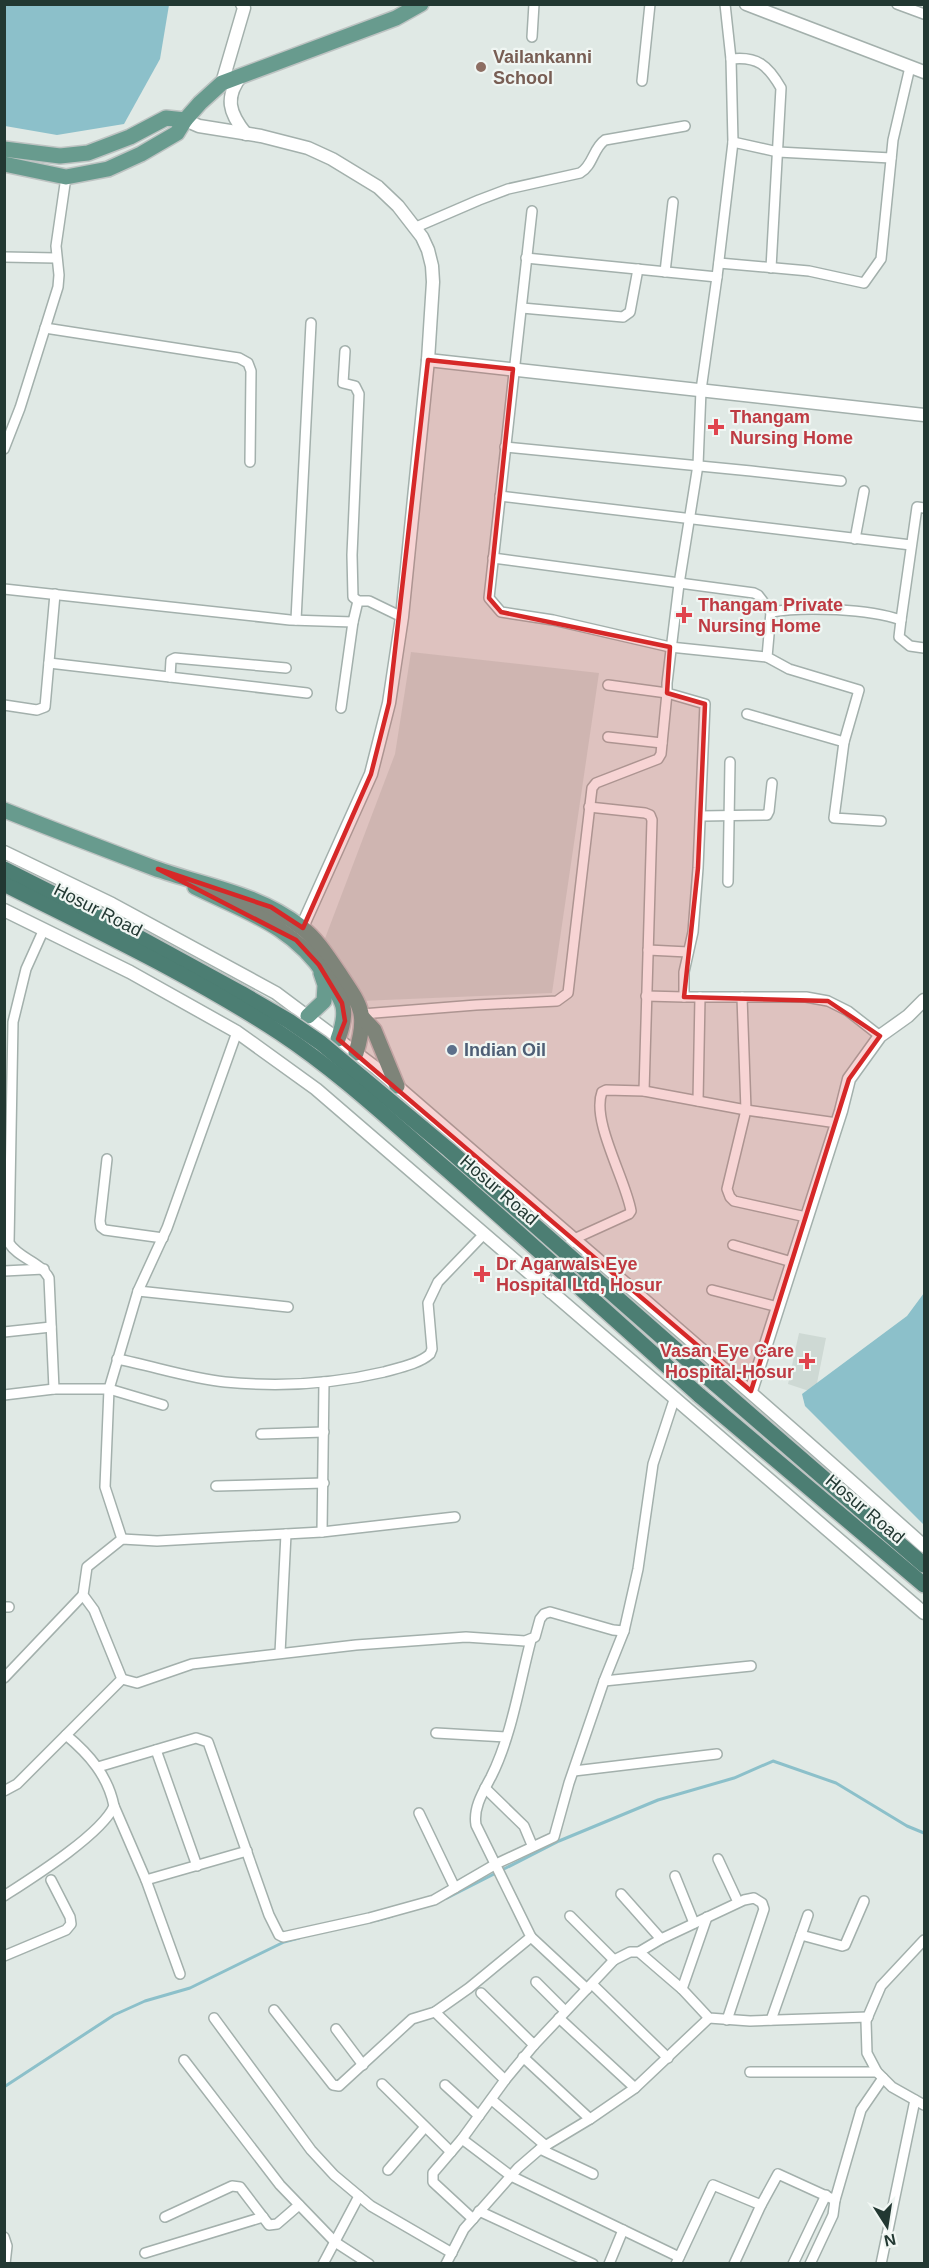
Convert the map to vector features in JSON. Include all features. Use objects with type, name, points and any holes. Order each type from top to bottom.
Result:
[{"type":"highway","name":"Hosur Road","points":[[4,869],[133,934],[221,982],[289,1021],[321,1043],[449,1150],[924,1565]]},
{"type":"highway","name":"Hosur Road","points":[[4,884],[125,945],[234,1006],[281,1034],[344,1080],[549,1259],[699,1395],[924,1586]]},
{"type":"main road","points":[[4,164],[66,177],[108,169],[141,154],[177,133],[200,103],[222,83],[396,18],[421,4]]},
{"type":"main road","points":[[4,149],[60,156],[88,153],[121,141],[166,118],[185,120]]},
{"type":"main road","points":[[4,810],[158,869],[218,886],[271,907],[299,934],[321,948],[356,999],[362,1015],[374,1030],[397,1086]]},
{"type":"main road","points":[[299,934],[333,986],[345,1012],[345,1021],[338,1039]]},
{"type":"main road","points":[[308,1016],[319,1007],[326,994],[319,965]]},
{"type":"main road","points":[[356,1053],[362,1031],[362,1015]]},
{"type":"street","points":[[222,83],[244,8],[242,4]]},
{"type":"street","points":[[532,37],[534,4]]},
{"type":"street","points":[[642,81],[650,4]]},
{"type":"street","points":[[362,1015],[476,1005],[558,1001],[568,993],[592,788],[596,783],[658,759],[662,743],[670,647],[698,465],[701,390],[733,142],[731,59],[725,4]]},
{"type":"street","points":[[746,4],[924,72]]},
{"type":"street","points":[[897,4],[924,14]]},
{"type":"street","points":[[731,59],[747,57],[759,62],[772,71],[781,88],[771,268]]},
{"type":"street","points":[[719,264],[809,271],[864,283],[881,259],[893,140],[910,67]]},
{"type":"street","points":[[242,75],[233,86],[230,98],[231,108],[239,126],[246,134]]},
{"type":"street","points":[[185,120],[199,126],[308,148],[332,159],[378,188],[398,206],[422,237],[432,266],[428,360],[402,617],[389,703],[371,774],[299,934]]},
{"type":"street","points":[[414,228],[508,189],[580,173],[586,169],[600,144],[605,140],[685,126]]},
{"type":"street","points":[[733,142],[778,152],[891,158]]},
{"type":"street","points":[[4,448],[58,286],[56,246],[66,177]]},
{"type":"street","points":[[665,272],[673,202]]},
{"type":"street","points":[[532,211],[489,598],[501,612],[553,620],[670,647],[767,657],[789,669],[859,690],[844,742],[834,818],[880,821]]},
{"type":"street","points":[[4,257],[56,258]]},
{"type":"street","points":[[526,258],[717,277]]},
{"type":"street","points":[[522,308],[623,317],[630,312],[638,269]]},
{"type":"street","points":[[296,620],[311,323]]},
{"type":"street","points":[[45,328],[239,358],[248,363],[251,371],[250,462]]},
{"type":"street","points":[[345,351],[343,383],[355,387],[359,394],[352,555],[353,597],[358,601],[369,601],[402,617]]},
{"type":"street","points":[[428,360],[924,415]]},
{"type":"street","points":[[505,447],[698,465],[841,482]]},
{"type":"street","points":[[855,539],[864,491]]},
{"type":"street","points":[[500,496],[911,545]]},
{"type":"street","points":[[924,508],[917,507],[899,637],[910,646],[924,648]]},
{"type":"street","points":[[493,558],[754,593],[771,612],[767,657]]},
{"type":"street","points":[[4,589],[296,620],[353,622]]},
{"type":"street","points":[[4,705],[37,710],[45,707],[55,594]]},
{"type":"street","points":[[341,708],[358,601]]},
{"type":"street","points":[[771,612],[789,609],[881,613],[901,620]]},
{"type":"street","points":[[170,677],[171,660],[175,658],[286,668]]},
{"type":"street","points":[[49,663],[307,693]]},
{"type":"street","points":[[608,685],[667,693],[705,704],[702,816],[693,932],[684,972],[684,997]]},
{"type":"street","points":[[747,714],[844,742]]},
{"type":"street","points":[[608,737],[662,743]]},
{"type":"street","points":[[728,882],[730,762]]},
{"type":"street","points":[[702,816],[767,815],[772,783]]},
{"type":"street","points":[[589,807],[650,815],[652,820],[644,1091]]},
{"type":"street","points":[[4,852],[112,904],[216,959],[276,993],[308,1016],[397,1086],[751,1391],[924,1546]]},
{"type":"street","points":[[4,910],[130,972],[237,1032],[316,1089],[924,1613]]},
{"type":"street","points":[[44,929],[26,969],[13,1022],[9,1243],[13,1250],[44,1269],[49,1278],[54,1389]]},
{"type":"street","points":[[648,950],[688,952]]},
{"type":"street","points":[[646,996],[806,997],[828,1001],[848,1011],[880,1036]]},
{"type":"street","points":[[698,1101],[700,997]]},
{"type":"street","points":[[742,997],[746,1110],[727,1189],[729,1197],[734,1201],[806,1217]]},
{"type":"street","points":[[751,1391],[837,1123],[849,1078],[880,1036],[908,1016],[924,1000]]},
{"type":"street","points":[[122,1539],[105,1487],[109,1389],[138,1291],[162,1238],[237,1032]]},
{"type":"street","points":[[539,1280],[574,1239],[629,1214],[631,1211],[603,1126],[599,1099],[602,1092],[606,1090],[644,1091],[746,1110],[837,1123]]},
{"type":"street","points":[[107,1159],[101,1227],[105,1230],[162,1238]]},
{"type":"street","points":[[519,1263],[532,1257],[543,1246],[554,1222]]},
{"type":"street","points":[[117,1359],[224,1382],[324,1382],[400,1368],[430,1354],[432,1349],[428,1303],[438,1282],[484,1234]]},
{"type":"street","points":[[733,1245],[792,1262]]},
{"type":"street","points":[[551,1292],[558,1277],[568,1266],[585,1260],[598,1259]]},
{"type":"street","points":[[4,1271],[44,1269]]},
{"type":"street","points":[[712,1290],[778,1307]]},
{"type":"street","points":[[138,1291],[288,1307]]},
{"type":"street","points":[[4,1332],[51,1327]]},
{"type":"street","points":[[322,1532],[324,1382]]},
{"type":"street","points":[[4,1395],[54,1389],[109,1389],[163,1405]]},
{"type":"street","points":[[98,1767],[196,1738],[208,1742],[269,1915],[279,1935],[283,1938],[425,1903],[532,1845],[554,1837],[604,1681],[624,1630],[638,1569],[653,1464],[675,1397]]},
{"type":"street","points":[[261,1434],[324,1431]]},
{"type":"street","points":[[216,1486],[324,1483]]},
{"type":"street","points":[[4,1678],[83,1595],[87,1567],[122,1539],[157,1541],[322,1532],[455,1517]]},
{"type":"street","points":[[280,1653],[286,1534]]},
{"type":"street","points":[[83,1595],[94,1610],[122,1679]]},
{"type":"street","points":[[624,1630],[613,1630],[550,1612],[540,1618],[535,1637],[531,1640],[501,1758],[485,1788],[474,1816],[531,1937],[668,2058]]},
{"type":"street","points":[[122,1679],[137,1683],[182,1666],[280,1653],[466,1637],[531,1640]]},
{"type":"street","points":[[604,1681],[751,1666]]},
{"type":"street","points":[[4,1791],[17,1784],[122,1679]]},
{"type":"street","points":[[436,1733],[506,1737]]},
{"type":"street","points":[[66,1735],[86,1752],[98,1767],[146,1880],[180,1974]]},
{"type":"street","points":[[156,1750],[197,1866]]},
{"type":"street","points":[[574,1771],[717,1754]]},
{"type":"street","points":[[485,1788],[524,1826],[532,1845]]},
{"type":"street","points":[[4,1896],[45,1869],[106,1821],[114,1806]]},
{"type":"street","points":[[419,1813],[455,1888]]},
{"type":"street","points":[[146,1880],[247,1851]]},
{"type":"street","points":[[718,1859],[738,1902]]},
{"type":"street","points":[[675,1876],[694,1923]]},
{"type":"street","points":[[4,1956],[66,1929],[71,1924],[70,1917],[51,1880]]},
{"type":"street","points":[[621,1894],[661,1939]]},
{"type":"street","points":[[592,2264],[476,2215],[433,2182],[431,2177],[523,2057],[614,1960],[630,1952],[639,1952],[738,1902],[754,1898],[762,1903],[764,1909],[727,2020]]},
{"type":"street","points":[[801,1935],[842,1947],[845,1945],[864,1901]]},
{"type":"street","points":[[771,2020],[808,1915]]},
{"type":"street","points":[[570,1916],[614,1960]]},
{"type":"street","points":[[682,1989],[707,1917]]},
{"type":"street","points":[[274,2010],[333,2085],[339,2086],[344,2084],[412,2019],[435,2012],[469,1988],[531,1937]]},
{"type":"street","points":[[924,1940],[881,1986],[868,2017],[867,2053],[880,2075],[892,2087],[924,2105]]},
{"type":"street","points":[[639,1952],[682,1989],[709,2018],[771,2020],[868,2017]]},
{"type":"street","points":[[536,1982],[562,2014],[634,2088]]},
{"type":"street","points":[[481,1994],[534,2045]]},
{"type":"street","points":[[435,2012],[505,2080]]},
{"type":"street","points":[[214,2018],[320,2161],[359,2196],[450,2260],[464,2229],[511,2176],[543,2148],[634,2088],[709,2018]]},
{"type":"street","points":[[336,2028],[363,2065]]},
{"type":"street","points":[[523,2057],[590,2119]]},
{"type":"street","points":[[184,2060],[261,2162],[299,2205],[335,2242],[369,2264]]},
{"type":"street","points":[[750,2072],[880,2075]]},
{"type":"street","points":[[793,2264],[830,2198],[861,2110],[880,2075]]},
{"type":"street","points":[[382,2084],[451,2152]]},
{"type":"street","points":[[445,2085],[479,2116]]},
{"type":"street","points":[[492,2100],[543,2148],[593,2174]]},
{"type":"street","points":[[880,2264],[915,2100]]},
{"type":"street","points":[[388,2170],[425,2127]]},
{"type":"street","points":[[462,2139],[511,2176],[623,2230],[677,2260],[713,2185],[761,2205]]},
{"type":"street","points":[[734,2264],[761,2205],[778,2175],[830,2198]]},
{"type":"street","points":[[165,2217],[232,2186],[237,2186],[269,2225],[273,2226],[299,2205]]},
{"type":"street","points":[[323,2264],[359,2196]]},
{"type":"street","points":[[810,2264],[833,2215],[830,2198]]},
{"type":"street","points":[[145,2253],[263,2217]]},
{"type":"street","points":[[609,2264],[623,2230]]},
{"type":"street","points":[[4,2236],[7,2246],[5,2264]]},
{"type":"highlighted area","points":[[428,360],[513,369],[489,598],[501,612],[670,647],[667,693],[705,704],[698,868],[684,997],[828,1001],[880,1036],[849,1079],[751,1391],[338,1039],[345,1021],[342,1003],[319,965],[296,940],[158,869],[271,907],[303,928],[371,774],[389,703]]},
{"type":"shaded area","points":[[411,652],[599,673],[552,993],[361,1001],[324,941],[395,754]]},
{"type":"shaded area","name":"Vasan Eye Care Hospital-Hosur","points":[[799,1333],[826,1338],[815,1393],[788,1384]]},
{"type":"water","points":[[4,5],[169,5],[160,59],[124,124],[57,135],[5,126]]},
{"type":"water","points":[[924,1293],[924,1525],[805,1406],[802,1394],[907,1316]]},
{"type":"waterway","points":[[447,1898],[559,1841],[658,1800],[734,1778],[773,1761],[836,1783],[907,1826],[924,1833]]},
{"type":"waterway","points":[[378,1920],[392,1916]]},
{"type":"waterway","points":[[4,2087],[114,2015],[145,2001],[190,1988],[284,1942],[299,1938]]},
{"type":"place","name":"Vailankanni School","points":[[481,67]]},
{"type":"place","name":"Thangam Nursing Home","points":[[716,427]]},
{"type":"place","name":"Thangam Private Nursing Home","points":[[684,615]]},
{"type":"place","name":"Indian Oil","points":[[452,1050]]},
{"type":"place","name":"Dr Agarwals Eye Hospital Ltd, Hosur","points":[[482,1274]]},
{"type":"place","name":"Vasan Eye Care Hospital-Hosur","points":[[807,1361]]}]
